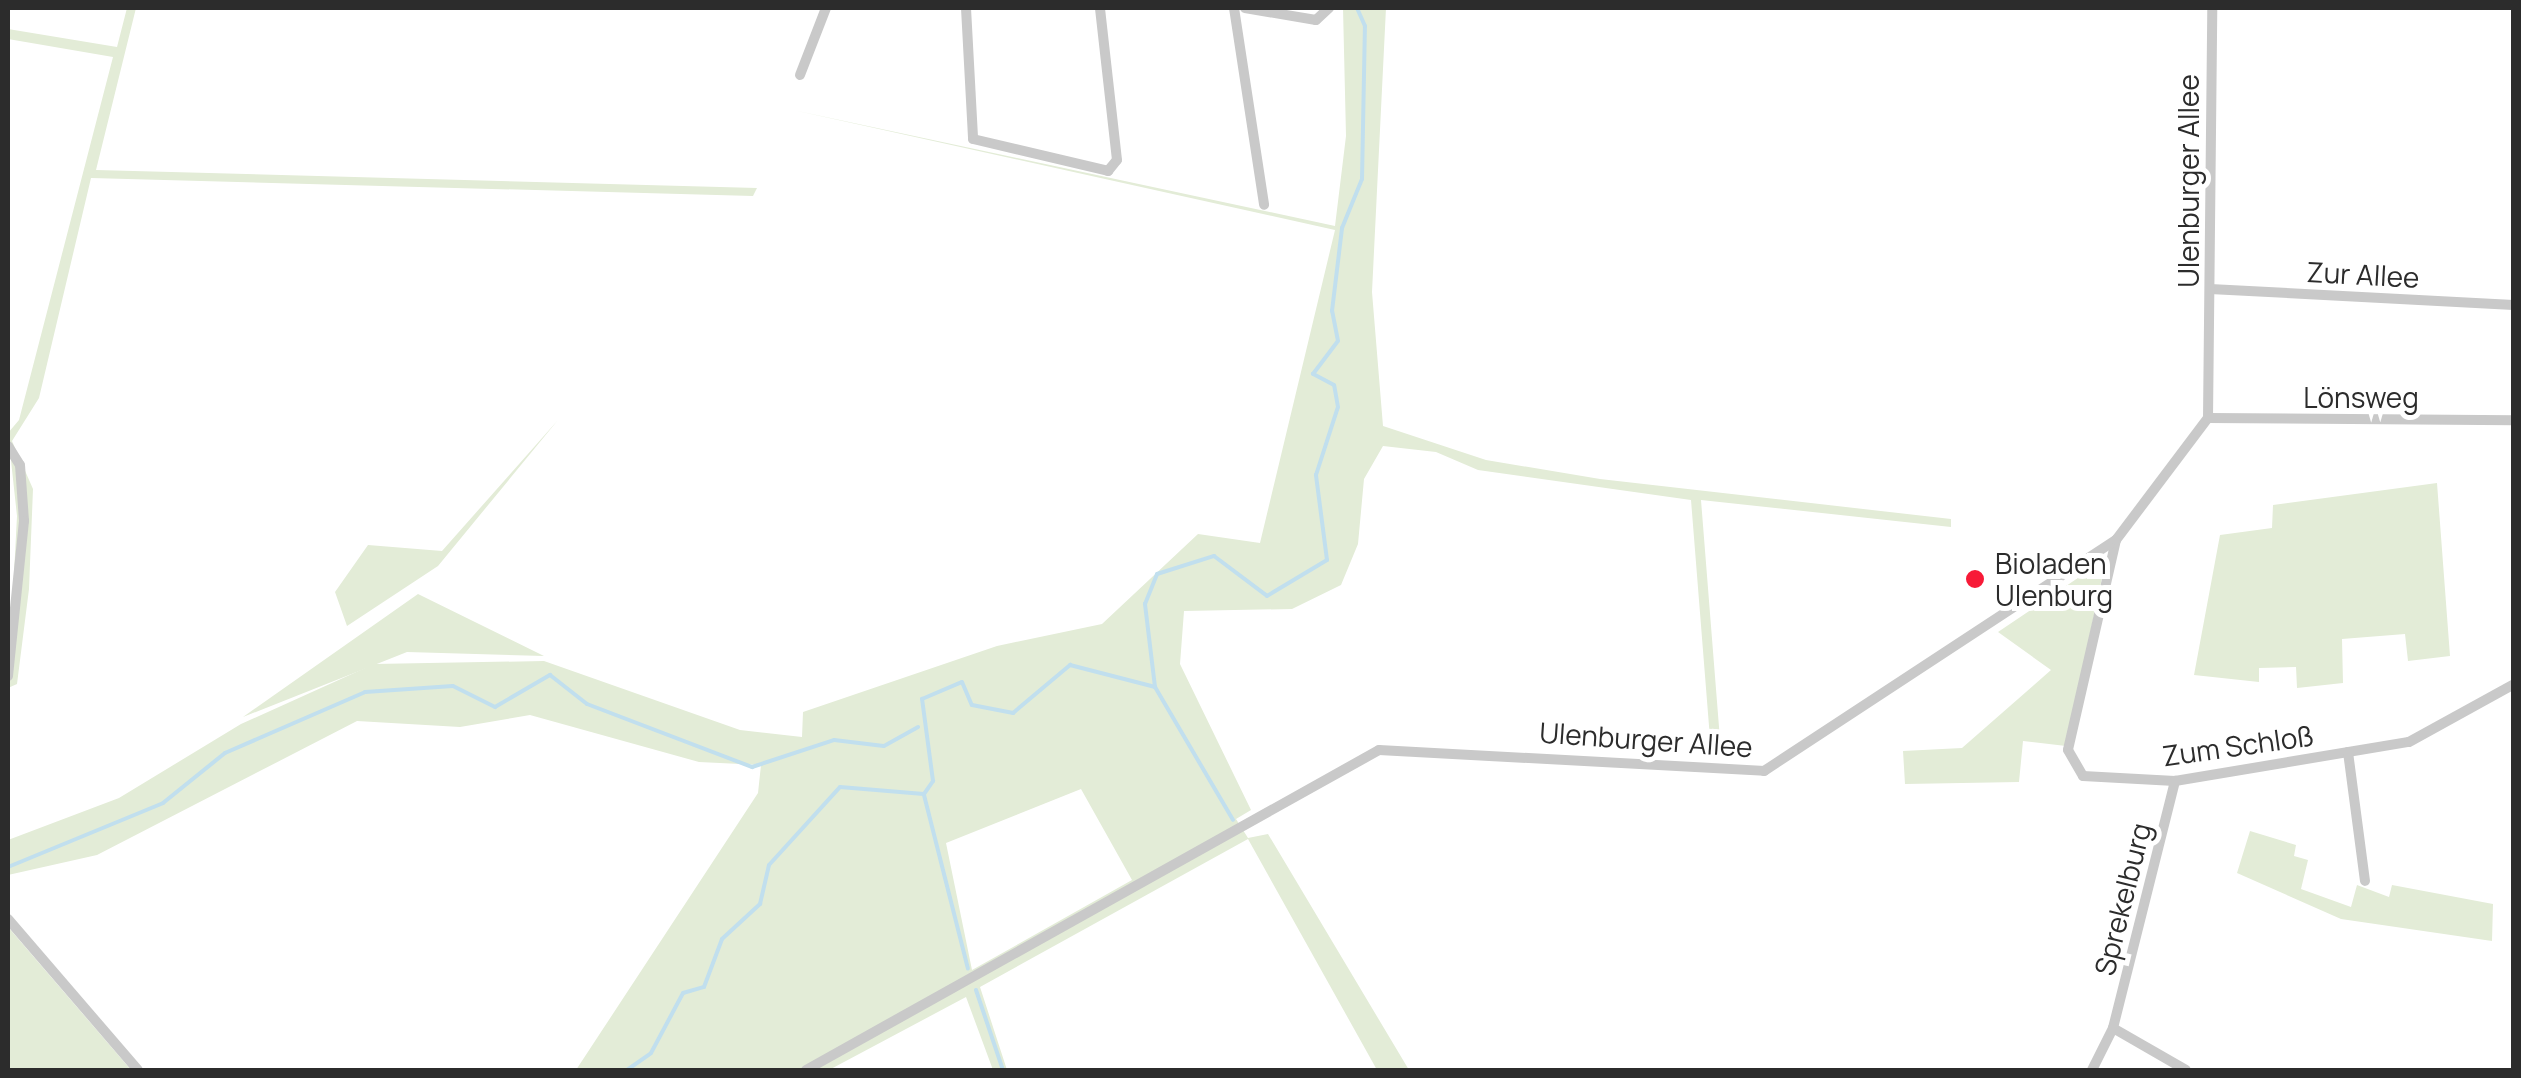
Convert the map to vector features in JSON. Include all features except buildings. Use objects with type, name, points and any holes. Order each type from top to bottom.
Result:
[{"type":"street","points":[[800,75],[826,8]]},
{"type":"street","points":[[966,8],[973,139],[1115,168],[1100,8]]},
{"type":"street","points":[[1234,8],[1264,204]]},
{"type":"street","points":[[1245,8],[1316,20],[1329,8]]},
{"type":"street","name":"Ulenburger Allee","points":[[806,1070],[1379,750],[1764,771],[2116,540],[2208,418],[2212,8]]},
{"type":"street","name":"Zur Allee","points":[[2210,289],[2514,304]]},
{"type":"street","name":"Lönsweg","points":[[2208,418],[2514,420]]},
{"type":"street","points":[[8,446],[20,465],[24,521],[8,676]]},
{"type":"street","name":"Zum Schloß","points":[[2116,540],[2070,765],[2084,776],[2175,781],[2409,742],[2514,684]]},
{"type":"street","points":[[2348,752],[2364,882]]},
{"type":"street","name":"Sprekelburg","points":[[2092,1070],[2113,1028],[2175,781]]},
{"type":"street","points":[[8,919],[138,1070]]},
{"type":"street","points":[[2113,1028],[2186,1070]]},
{"type":"green space","points":[[127,8],[136,8],[96,170],[757,188],[753,196],[91,178],[39,398],[12,441],[33,489],[29,589],[17,684],[8,688],[17,516],[8,433],[19,420],[113,57],[8,39],[8,29],[117,47]]},
{"type":"green space","points":[[1343,8],[1386,8],[1372,292],[1383,426],[1486,460],[1600,479],[1951,519],[1951,527],[1701,500],[1721,752],[1711,751],[1691,500],[1478,470],[1436,452],[1383,446],[1364,479],[1358,544],[1341,585],[1292,609],[1184,611],[1180,664],[1251,810],[1236,819],[1248,838],[1268,834],[1409,1070],[1377,1070],[1248,839],[980,987],[1007,1070],[993,1070],[966,997],[829,1070],[576,1070],[758,793],[761,765],[699,762],[530,715],[460,727],[357,721],[97,855],[8,875],[8,840],[119,798],[241,724],[374,664],[544,661],[740,730],[802,737],[803,712],[997,646],[1102,624],[1198,534],[1260,543],[1335,230],[793,110],[1335,226],[1346,136]],"holes":[[[1081,789],[1132,880],[972,970],[946,843]]]},
{"type":"green space","points":[[558,420],[438,566],[347,626],[335,592],[368,545],[442,551]]},
{"type":"green space","points":[[2437,483],[2450,656],[2408,661],[2405,634],[2342,639],[2343,683],[2297,688],[2296,667],[2259,668],[2259,682],[2194,675],[2220,535],[2272,528],[2273,505]]},
{"type":"green space","points":[[2106,559],[2066,746],[2023,741],[2019,782],[1905,784],[1903,751],[1962,748],[2051,670],[1998,632]]},
{"type":"green space","points":[[418,594],[544,656],[407,652],[243,717]]},
{"type":"green space","points":[[2250,831],[2296,845],[2294,856],[2308,860],[2301,889],[2351,907],[2357,885],[2389,897],[2392,885],[2493,904],[2492,941],[2341,919],[2237,873]]},
{"type":"green space","points":[[8,927],[113,1049],[131,1070],[8,1070]]},
{"type":"waterway","points":[[627,1070],[651,1053],[683,993],[704,987],[722,939],[760,904],[769,865],[840,787],[924,794],[933,781],[922,699],[962,682],[972,705],[1013,713],[1070,665],[1155,687],[1145,604],[1157,574],[1214,556],[1267,596],[1327,560],[1316,475],[1338,407],[1334,385],[1313,374],[1338,341],[1332,311],[1342,228],[1362,179],[1365,26],[1357,8]]},
{"type":"waterway","points":[[8,867],[163,803],[225,753],[365,692],[453,686],[495,707],[550,675],[587,704],[752,767],[834,740],[884,746],[918,727]]},
{"type":"waterway","points":[[1155,687],[1233,820]]},
{"type":"waterway","points":[[924,795],[968,969]]},
{"type":"waterway","points":[[976,990],[1003,1070]]},
{"type":"place","name":"Bioladen Ulenburg","points":[[1975,579]]}]
